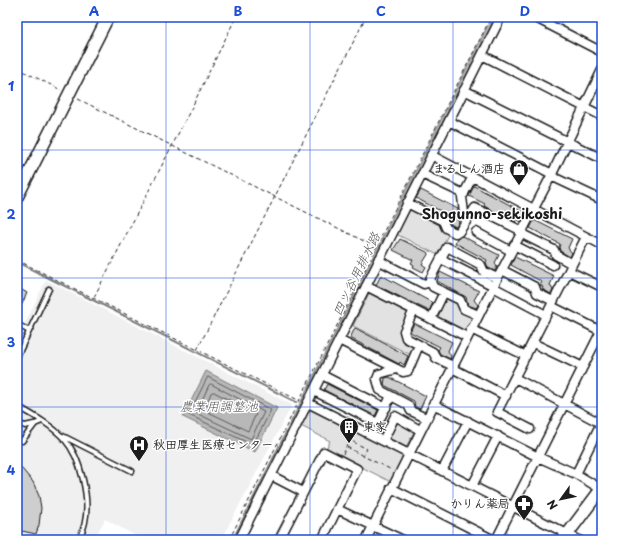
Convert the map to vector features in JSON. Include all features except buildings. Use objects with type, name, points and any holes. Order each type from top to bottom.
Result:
[{"type":"street","points":[[17,197],[70,95],[108,17]]},
{"type":"street","points":[[239,540],[272,476],[302,401],[314,391],[378,260],[501,17]]},
{"type":"street","points":[[534,17],[602,52]]},
{"type":"street","points":[[482,55],[602,116]]},
{"type":"street","points":[[366,540],[478,315],[490,285],[502,270],[552,175],[602,70]]},
{"type":"street","points":[[464,90],[567,143],[602,159]]},
{"type":"street","points":[[448,121],[602,200]]},
{"type":"street","points":[[431,155],[472,178],[602,245]]},
{"type":"street","points":[[422,174],[463,197],[476,208],[554,250],[556,255],[570,268],[602,287]]},
{"type":"street","points":[[465,221],[463,197],[472,178]]},
{"type":"street","points":[[407,203],[443,221],[446,228],[454,233],[459,232],[465,221],[470,218],[476,208]]},
{"type":"street","points":[[476,232],[553,265]]},
{"type":"street","points":[[530,429],[497,412],[586,237]]},
{"type":"street","points":[[478,315],[464,310],[460,300],[433,287],[430,279],[447,247],[481,265],[484,272],[497,278]]},
{"type":"street","points":[[441,259],[546,315]]},
{"type":"street","points":[[378,260],[424,284],[431,282]]},
{"type":"street","points":[[391,488],[495,540],[538,457],[602,330],[552,304],[537,293],[535,287],[502,270]]},
{"type":"street","points":[[366,286],[431,319],[526,356]]},
{"type":"street","points":[[431,319],[444,292]]},
{"type":"street","points":[[414,310],[404,331],[406,338],[433,352],[436,358],[506,396]]},
{"type":"street","points":[[339,340],[403,372],[408,371],[420,345]]},
{"type":"street","points":[[533,343],[583,367]]},
{"type":"street","points":[[397,369],[379,374],[377,379],[380,390],[408,405],[411,411],[426,418]]},
{"type":"street","points":[[322,375],[386,408]]},
{"type":"street","points":[[515,378],[602,423],[576,474]]},
{"type":"street","points":[[314,391],[378,423],[391,396]]},
{"type":"street","points":[[302,401],[472,486],[565,537],[579,540]]},
{"type":"street","points":[[434,404],[538,457],[576,474],[602,489],[565,537]]},
{"type":"street","points":[[346,422],[352,410]]},
{"type":"street","points":[[383,441],[395,416],[420,430]]},
{"type":"street","points":[[442,471],[468,421]]},
{"type":"street","points":[[472,486],[498,436]]},
{"type":"street","points":[[279,540],[324,452],[357,469],[322,540]]},
{"type":"street","points":[[272,476],[303,492]]},
{"type":"street","points":[[337,509],[403,540]]},
{"type":"lane","points":[[17,357],[49,289]]},
{"type":"lane","points":[[17,324],[29,330]]},
{"type":"lane","points":[[17,406],[42,421],[65,439],[73,451],[83,479],[87,500],[85,522],[79,540]]},
{"type":"lane","points":[[17,424],[25,426],[42,421]]},
{"type":"lane","points":[[17,440],[22,441],[35,424]]},
{"type":"lane","points":[[57,433],[132,471]]},
{"type":"path","points":[[93,297],[170,146],[192,107],[236,17]]},
{"type":"path","points":[[197,350],[366,17]]},
{"type":"path","points":[[229,540],[302,401],[376,247],[491,17]]},
{"type":"path","points":[[17,68],[170,146],[376,247]]},
{"type":"path","points":[[17,260],[302,401]]},
{"type":"path","points":[[346,438],[367,449],[363,456]]},
{"type":"path","points":[[340,460],[347,446],[363,456],[396,472]]},
{"type":"path","points":[[104,540],[107,535],[118,540]]},
{"type":"shaded area","points":[[409,207],[440,224],[449,233],[438,255],[396,234]]},
{"type":"shaded area","name":"秋田厚生医療センター","points":[[46,280],[292,405],[221,540],[143,540],[105,519],[94,540],[17,540],[17,340]]},
{"type":"shaded area","points":[[369,293],[408,313],[400,330],[405,341],[415,347],[411,355],[353,326]]},
{"type":"shaded area","points":[[445,297],[457,303],[474,317],[466,333],[435,318]]},
{"type":"shaded area","points":[[308,407],[404,456],[391,482],[326,449],[330,441],[299,425]]},
{"type":"shaded area","points":[[397,422],[414,432],[406,447],[389,438]]},
{"type":"water","name":"四ツ谷用排水路","points":[[492,17],[498,17],[236,540],[232,540]]},
{"type":"water","name":"農業用調整池","points":[[206,371],[277,408],[255,452],[183,417]]},
{"type":"waterway","points":[[17,262],[296,402]]},
{"type":"place","name":"まるしん酒店","points":[[519,186]]},
{"type":"place","name":"東家","points":[[349,444]]},
{"type":"place","name":"秋田厚生医療センター","points":[[139,462]]},
{"type":"place","name":"かりん薬局","points":[[524,521]]},
{"type":"district","name":"Shogunno-sekikoshi","points":[[492,214]]}]
